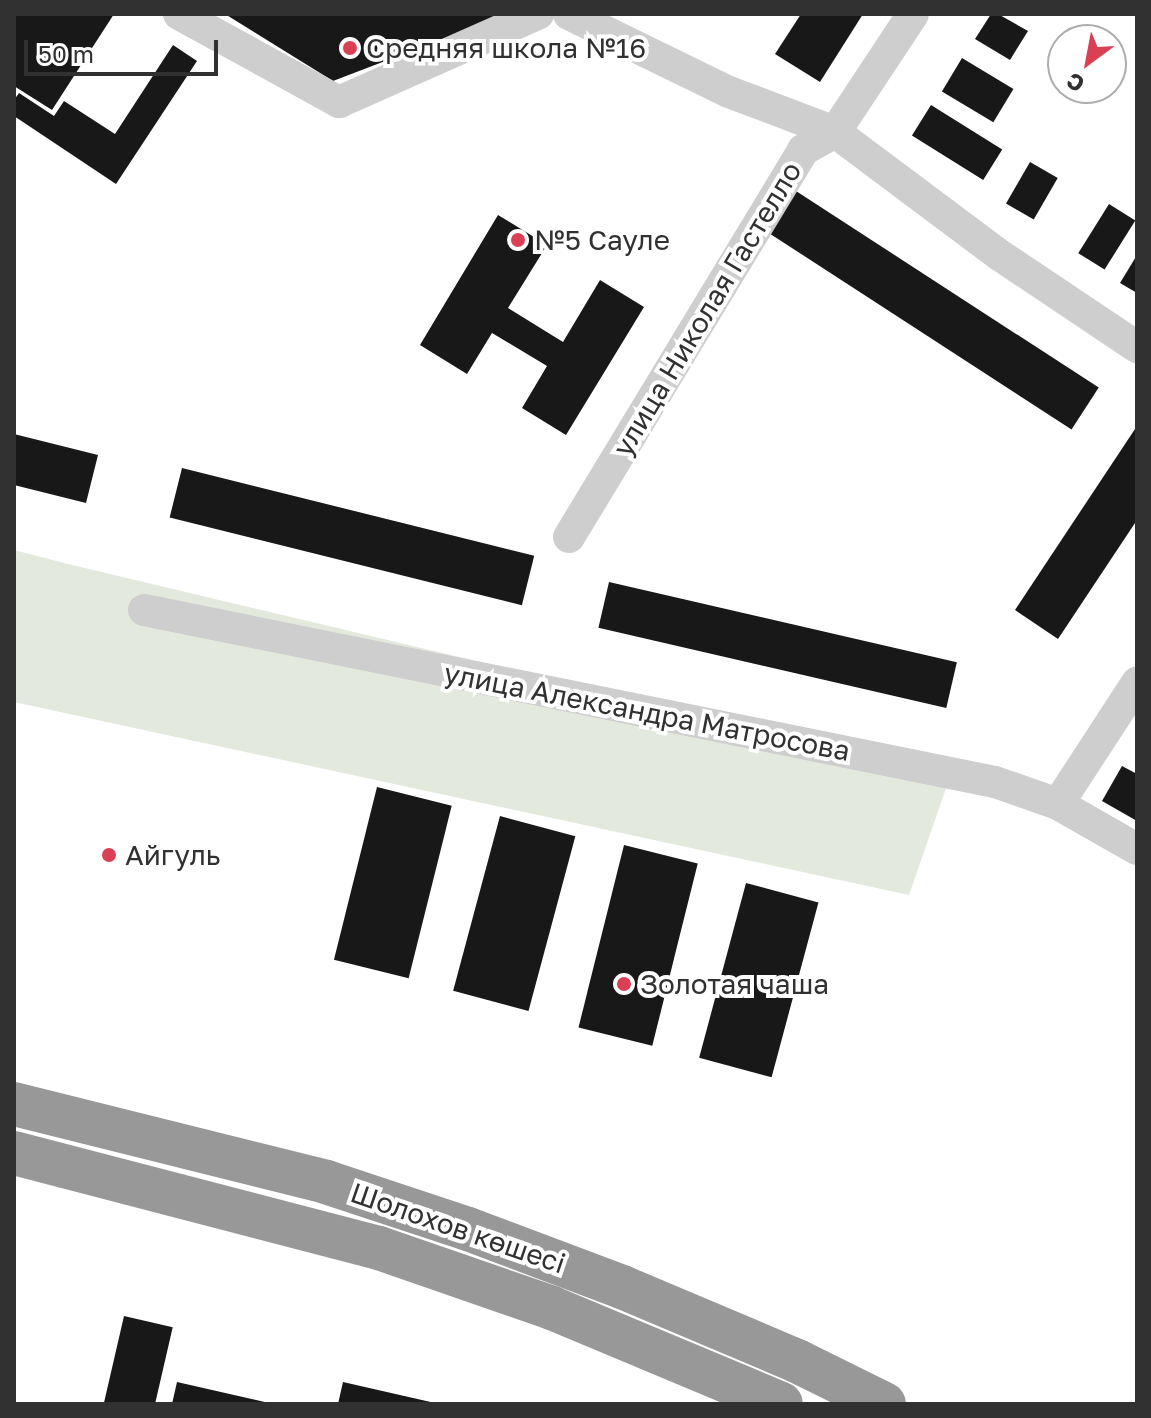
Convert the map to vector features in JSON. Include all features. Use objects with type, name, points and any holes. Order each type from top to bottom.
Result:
[{"type":"highway","name":"Шолохов көшесі","points":[[14,1104],[326,1182],[468,1229],[797,1361],[884,1404]]},
{"type":"highway","name":"Шолохов көшесі","points":[[14,1153],[379,1248],[552,1308],[781,1404]]},
{"type":"street","points":[[179,14],[339,102],[538,14]]},
{"type":"street","points":[[569,14],[729,92],[835,132],[1001,256],[1137,347]]},
{"type":"street","name":"улица Николая Гастелло","points":[[569,537],[803,150],[835,132],[913,14]]},
{"type":"street","name":"улица Александра Матросова","points":[[144,610],[995,782],[1058,804],[1137,849]]},
{"type":"street","points":[[1058,804],[1137,683]]},
{"type":"shaded area","points":[[14,550],[951,774],[909,895],[14,702]]},
{"type":"building","points":[[16,14],[114,14],[52,110],[14,86]]},
{"type":"building","name":"Средняя школа №16","points":[[225,14],[508,14],[333,81]]},
{"type":"building","points":[[801,14],[863,14],[820,82],[775,54]]},
{"type":"building","points":[[991,14],[998,14],[1028,31],[1010,60],[975,39]]},
{"type":"building","points":[[173,45],[197,61],[116,184],[14,116],[14,100],[19,93],[54,116],[64,101],[115,134]]},
{"type":"building","points":[[962,58],[1013,89],[993,122],[942,91]]},
{"type":"building","points":[[931,105],[1002,150],[983,180],[912,136]]},
{"type":"building","points":[[1030,162],[1058,178],[1034,220],[1006,204]]},
{"type":"building","points":[[796,191],[1099,388],[1072,430],[769,233]]},
{"type":"building","points":[[1109,204],[1135,220],[1105,270],[1078,253]]},
{"type":"building","points":[[498,215],[547,245],[508,308],[563,342],[600,280],[644,307],[566,435],[522,408],[547,366],[492,333],[467,374],[420,345]]},
{"type":"building","points":[[1137,255],[1137,293],[1120,283]]},
{"type":"building","points":[[1137,426],[1137,520],[1058,639],[1015,610]]},
{"type":"building","points":[[14,434],[98,455],[86,503],[14,485]]},
{"type":"building","points":[[182,468],[534,556],[522,605],[170,517]]},
{"type":"building","points":[[609,582],[957,662],[946,708],[598,628]]},
{"type":"building","points":[[1122,766],[1137,774],[1137,821],[1102,801]]},
{"type":"building","points":[[377,787],[452,806],[409,978],[334,960]]},
{"type":"building","points":[[500,816],[575,836],[528,1011],[453,991]]},
{"type":"building","points":[[624,845],[698,863],[652,1046],[579,1027]]},
{"type":"building","points":[[746,883],[818,902],[772,1077],[699,1058]]},
{"type":"building","points":[[124,1316],[173,1327],[155,1404],[104,1404]]},
{"type":"building","points":[[177,1382],[269,1403],[172,1404]]},
{"type":"building","points":[[343,1382],[435,1403],[338,1404]]},
{"type":"place","name":"Средняя школа №16","points":[[350,48]]},
{"type":"place","name":"№5 Сауле","points":[[518,240]]},
{"type":"place","name":"Айгуль","points":[[109,855]]},
{"type":"place","name":"Золотая чаша","points":[[624,984]]}]
